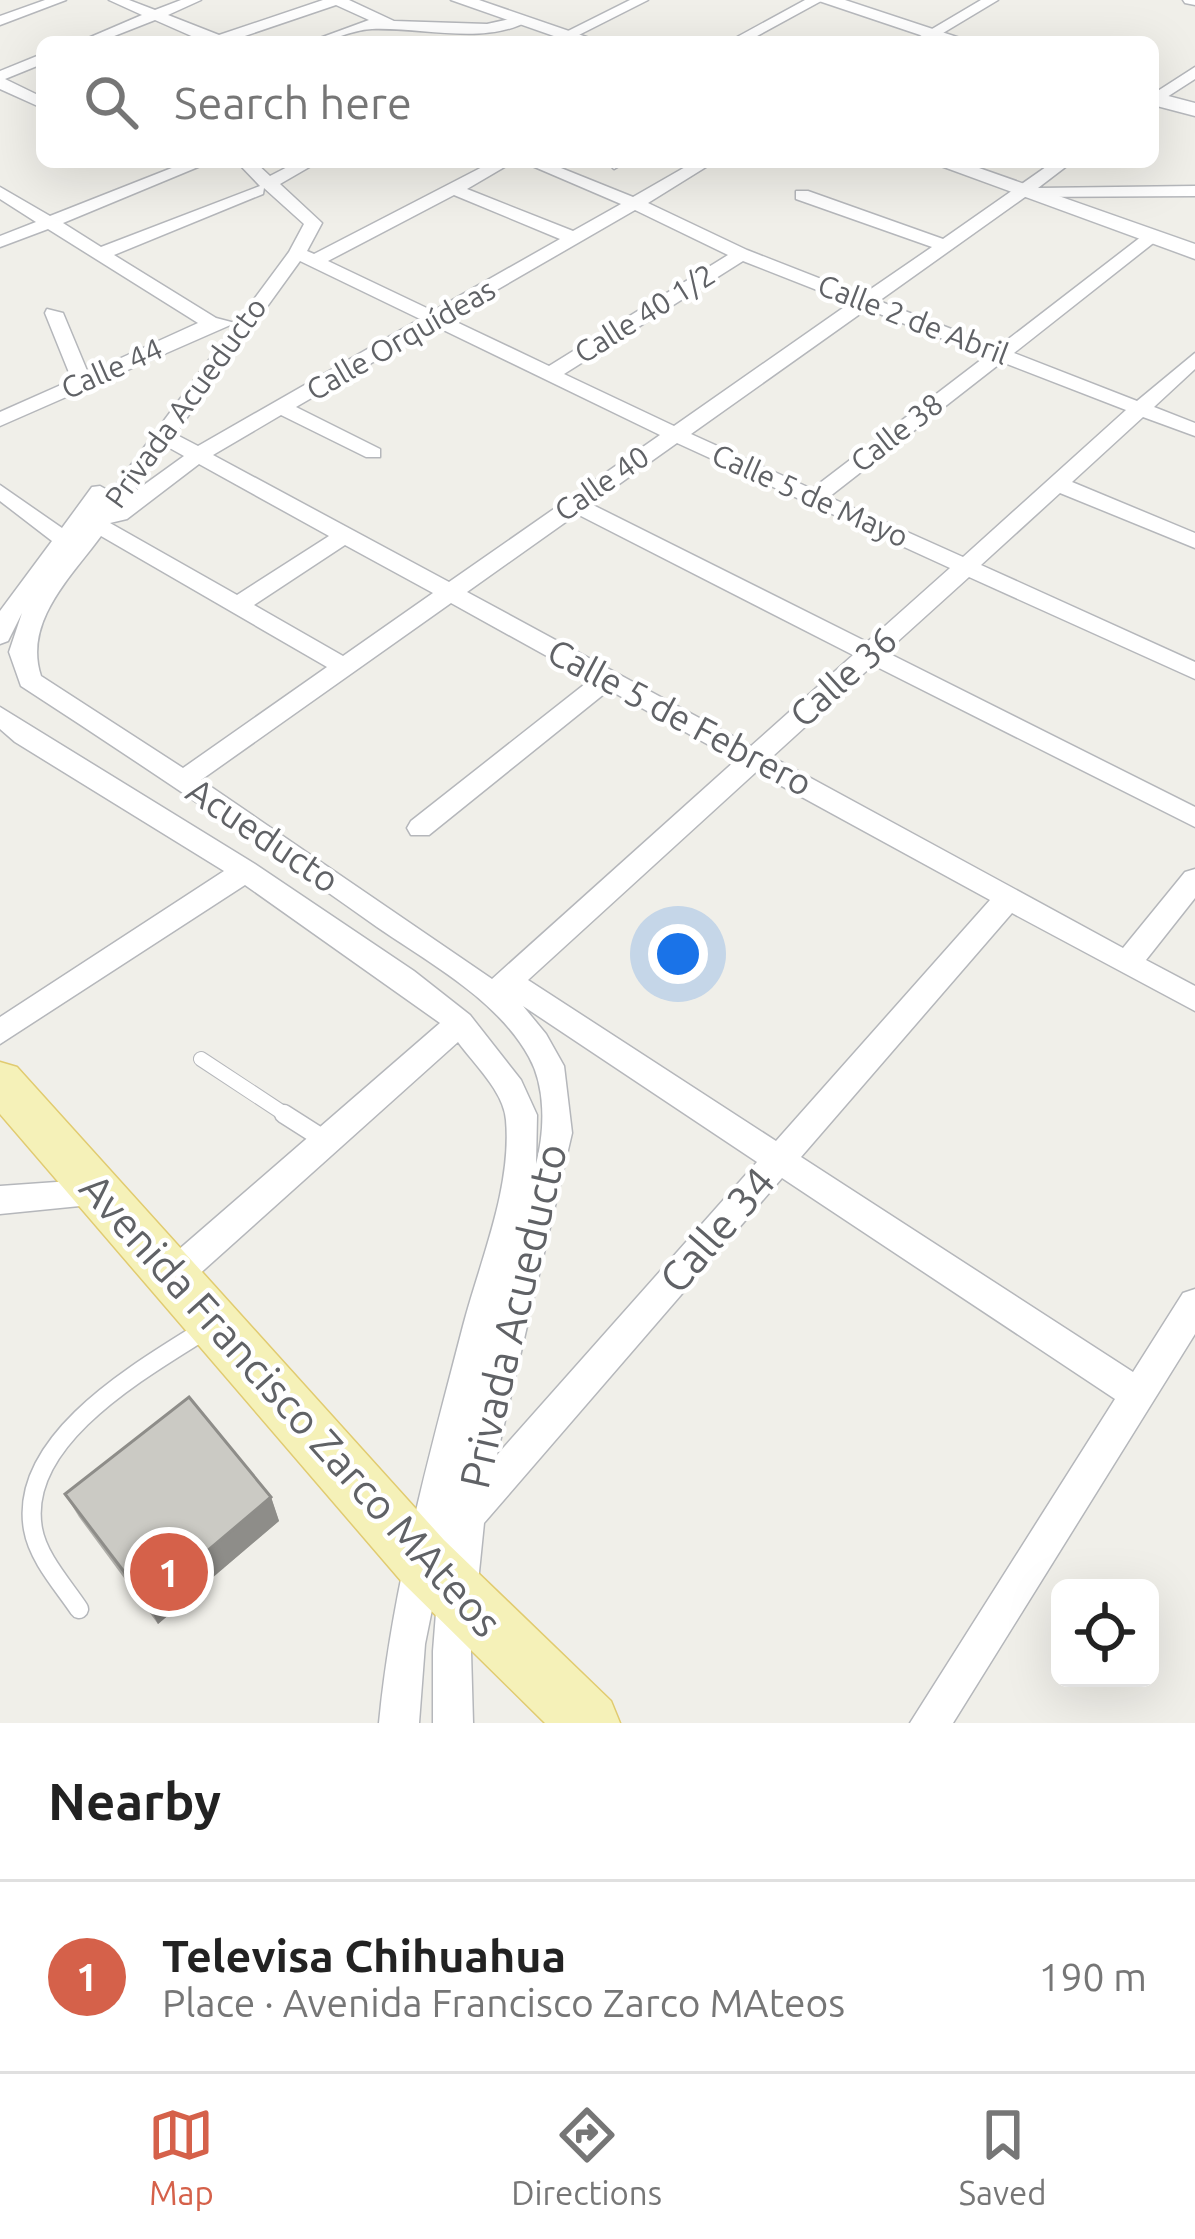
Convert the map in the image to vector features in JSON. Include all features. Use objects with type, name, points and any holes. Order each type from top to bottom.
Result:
[{"type":"main road","name":"Avenida Francisco Zarco MAteos","points":[[0,1081],[440,1579],[589,1723]]},
{"type":"street","points":[[0,22],[59,0]]},
{"type":"street","points":[[116,0],[204,36]]},
{"type":"street","points":[[102,36],[194,0]]},
{"type":"street","points":[[231,36],[337,0],[391,24]]},
{"type":"street","points":[[565,36],[641,0]]},
{"type":"street","points":[[747,36],[820,0],[919,36]]},
{"type":"street","points":[[928,36],[991,0]]},
{"type":"street","points":[[479,2],[557,36]]},
{"type":"street","points":[[332,36],[365,24],[487,28],[523,20]]},
{"type":"street","points":[[0,79],[36,62]]},
{"type":"street","points":[[1159,96],[1195,72]]},
{"type":"street","points":[[0,79],[36,96]]},
{"type":"street","points":[[0,103],[36,96]]},
{"type":"street","points":[[1159,100],[1195,110]]},
{"type":"street","points":[[150,168],[165,177]]},
{"type":"street","points":[[0,242],[187,168]]},
{"type":"street","points":[[232,168],[312,218],[297,255]]},
{"type":"street","points":[[249,168],[262,187]]},
{"type":"street","points":[[103,253],[298,168]]},
{"type":"street","points":[[297,255],[493,168]]},
{"type":"street","points":[[546,168],[634,203]]},
{"type":"street","name":"Calle Orquídeas","points":[[101,527],[199,455],[695,168]]},
{"type":"street","points":[[958,168],[1195,252]]},
{"type":"street","name":"Calle 40","points":[[183,780],[1056,168]]},
{"type":"street","points":[[453,189],[576,239]]},
{"type":"street","points":[[1026,192],[1195,191]]},
{"type":"street","points":[[0,192],[219,323]]},
{"type":"street","points":[[802,195],[947,246]]},
{"type":"street","name":"Calle 2 de Abril","points":[[634,203],[740,254],[1195,430]]},
{"type":"street","name":"Calle 38","points":[[814,498],[1152,237]]},
{"type":"street","name":"Calle 40 1/2","points":[[549,375],[740,254]]},
{"type":"street","name":"Calle 5 de Mayo","points":[[297,255],[674,434],[1195,671]]},
{"type":"street","name":"Privada Acueducto","points":[[30,680],[21,652],[35,610],[101,527],[124,475],[219,323],[297,255]]},
{"type":"street","name":"Privada Acueducto","points":[[0,636],[11,612],[63,539],[164,436],[297,255]]},
{"type":"street","points":[[53,313],[82,381]]},
{"type":"street","name":"Calle 44","points":[[0,420],[219,323]]},
{"type":"street","name":"Calle 36","points":[[500,988],[1195,359]]},
{"type":"street","points":[[282,408],[373,453]]},
{"type":"street","name":"Calle 5 de Febrero","points":[[164,436],[1195,1000]]},
{"type":"street","points":[[1058,484],[1195,541]]},
{"type":"street","points":[[0,491],[63,539]]},
{"type":"street","points":[[574,504],[1195,818]]},
{"type":"street","points":[[101,527],[345,667]]},
{"type":"street","points":[[237,605],[345,535]]},
{"type":"street","points":[[420,829],[607,679]]},
{"type":"street","name":"Acueducto","points":[[30,680],[500,988]]},
{"type":"street","name":"Acueducto","points":[[0,715],[24,736],[326,923],[460,1023]]},
{"type":"street","points":[[0,1033],[245,871]]},
{"type":"street","points":[[1127,963],[1195,879]]},
{"type":"street","name":"Calle 34","points":[[467,1515],[1009,897]]},
{"type":"street","points":[[500,988],[779,1159],[1138,1395]]},
{"type":"street","name":"Privada Acueducto","points":[[467,1515],[556,1148],[553,1078],[537,1043],[500,988]]},
{"type":"street","points":[[173,1275],[460,1023]]},
{"type":"street","name":"Privada Acueducto","points":[[440,1579],[523,1142],[522,1115],[510,1089],[460,1023]]},
{"type":"street","points":[[0,1200],[99,1193]]},
{"type":"street","points":[[930,1723],[1195,1304]]},
{"type":"street","points":[[399,1723],[398,1691],[467,1515]]},
{"type":"street","points":[[440,1579],[453,1723]]},
{"type":"lane","points":[[201,1059],[328,1142]]},
{"type":"lane","points":[[79,1609],[40,1548],[32,1525],[30,1501],[37,1482],[50,1456],[98,1403],[215,1323]]},
{"type":"building","points":[[189,1397],[271,1497],[147,1602],[65,1494]]},
{"type":"place","name":"Televisa Chihuahua","points":[[169,1572]]}]
